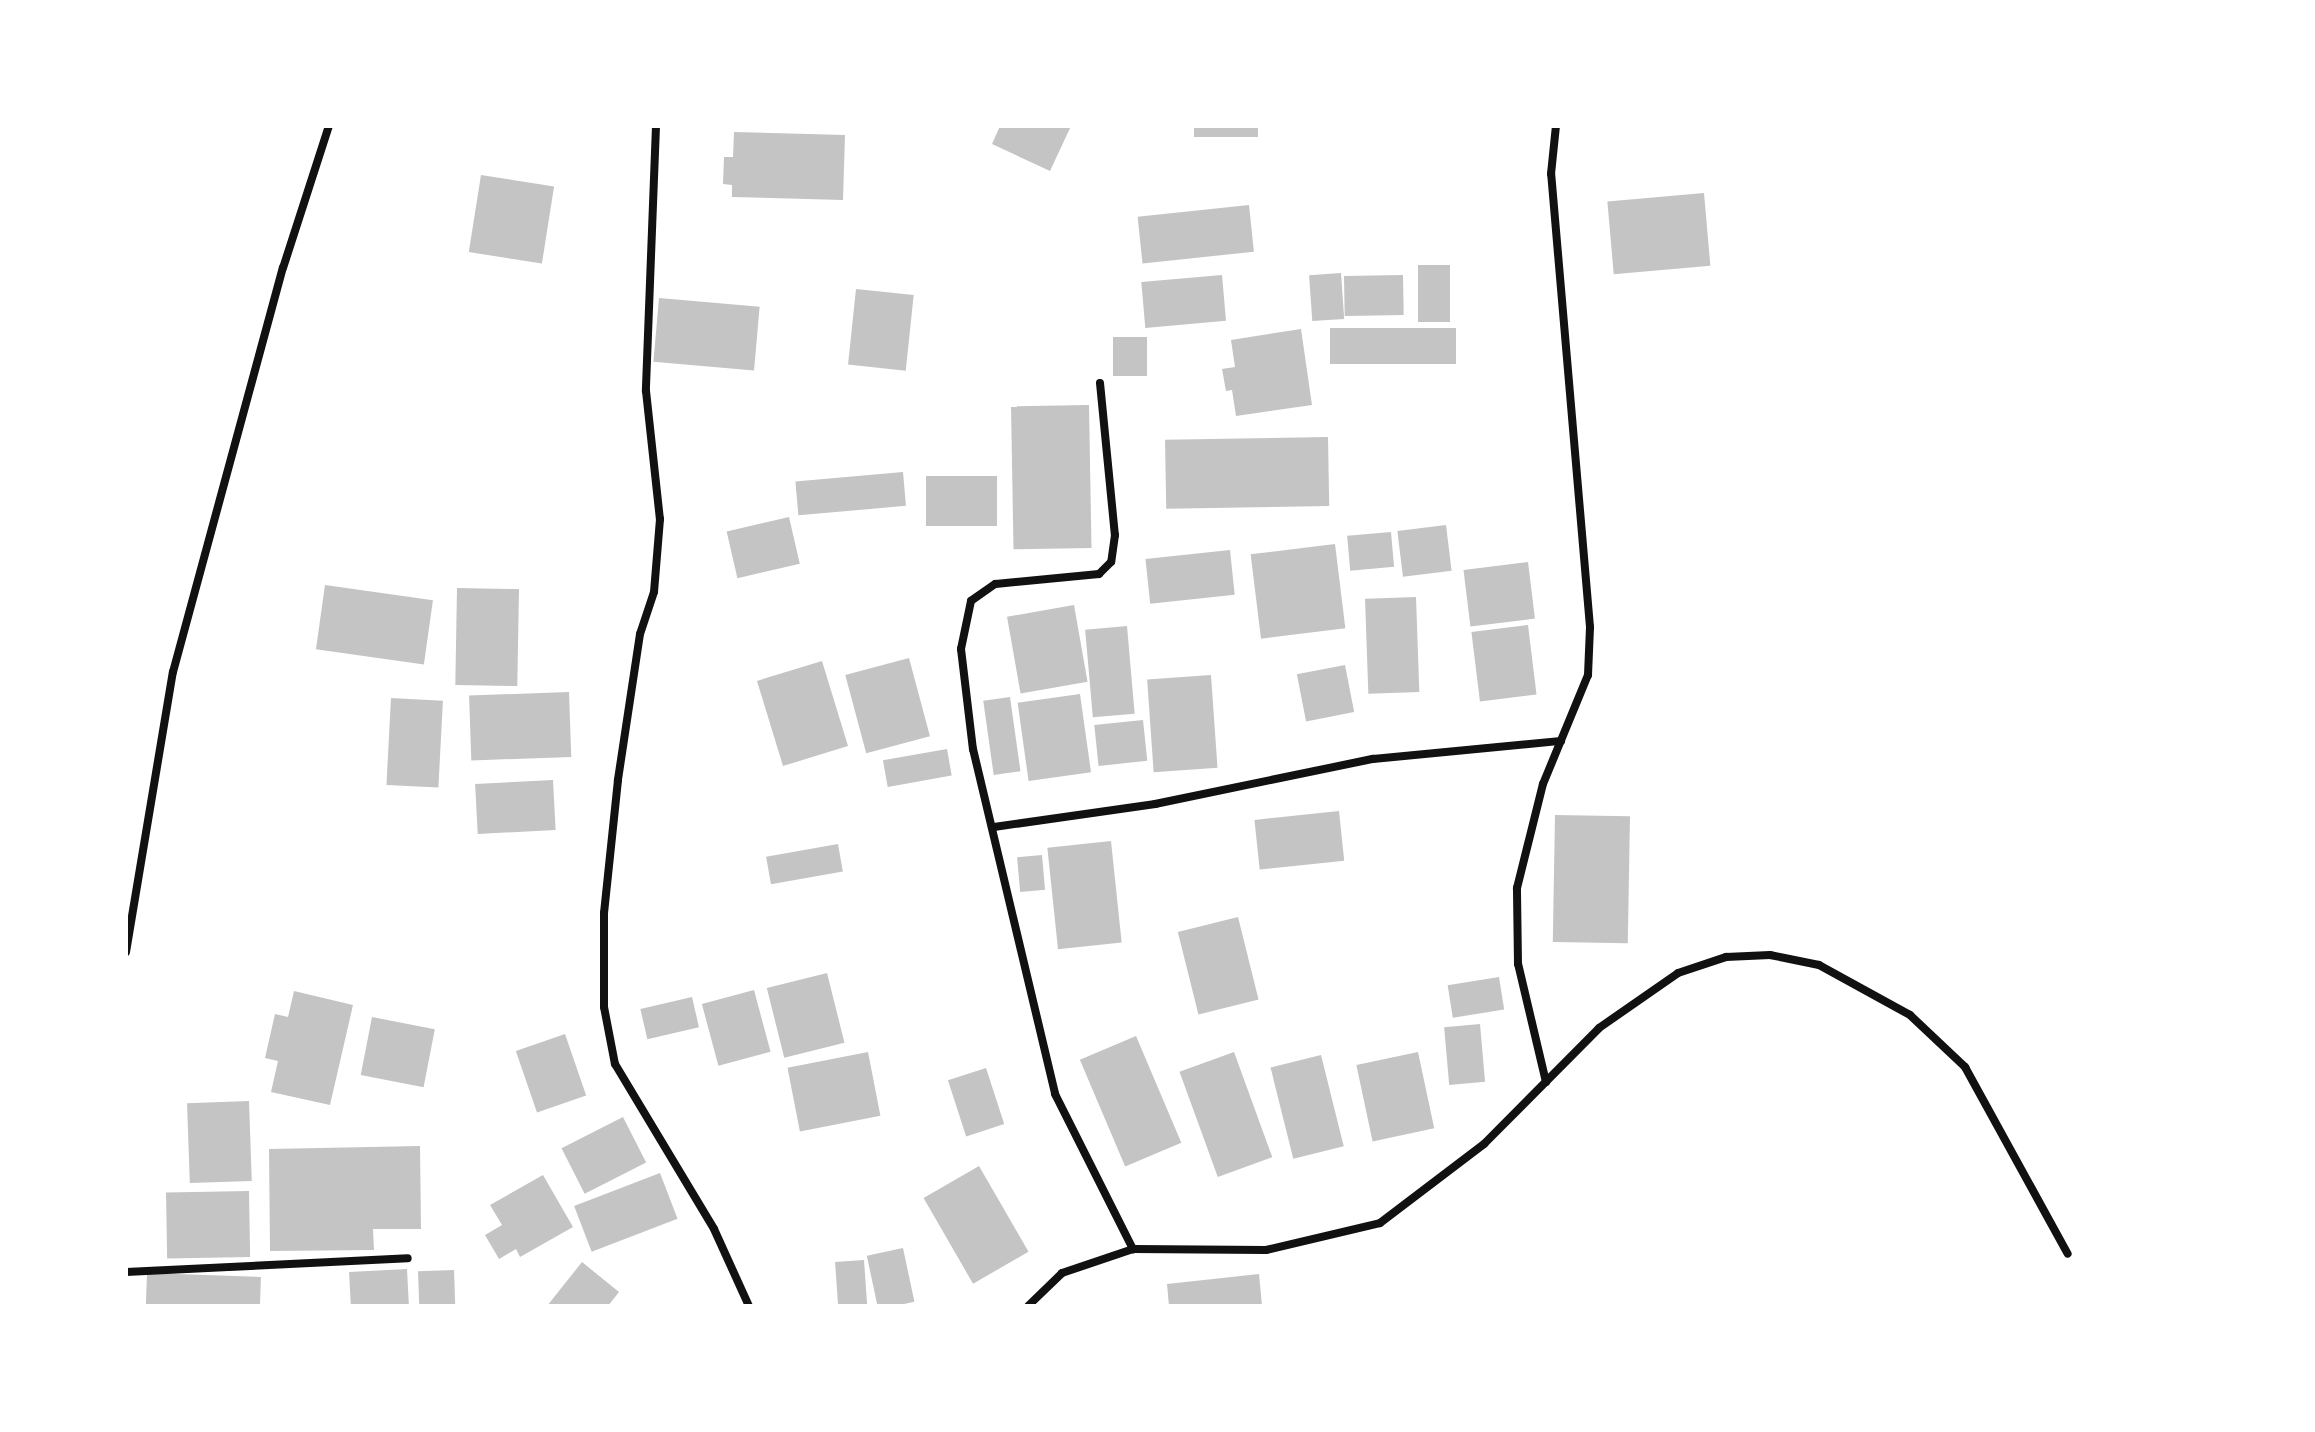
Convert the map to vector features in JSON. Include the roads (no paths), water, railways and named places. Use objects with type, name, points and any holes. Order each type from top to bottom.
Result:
[{"type":"street","points":[[126,952],[173,672],[283,268],[329,126]]},
{"type":"street","points":[[656,126],[646,391],[660,519],[654,592],[640,634],[618,780],[604,913],[604,1007],[615,1064],[714,1229],[749,1306]]},
{"type":"street","points":[[1546,1082],[1518,964],[1517,888],[1543,784],[1588,675],[1590,627],[1551,174],[1556,126]]},
{"type":"street","points":[[1100,383],[1115,535],[1111,562],[1099,574],[995,584],[971,601],[961,649],[973,749],[1055,1094],[1133,1249]]},
{"type":"street","points":[[994,827],[1155,804],[1373,759],[1561,741]]},
{"type":"street","points":[[1028,1306],[1062,1273],[1133,1249],[1266,1250],[1380,1223],[1484,1144],[1599,1028],[1678,973],[1726,957],[1770,955],[1819,965],[1910,1015],[1965,1067],[2068,1254]]},
{"type":"street","points":[[126,1272],[211,1263],[408,1258]]}]
